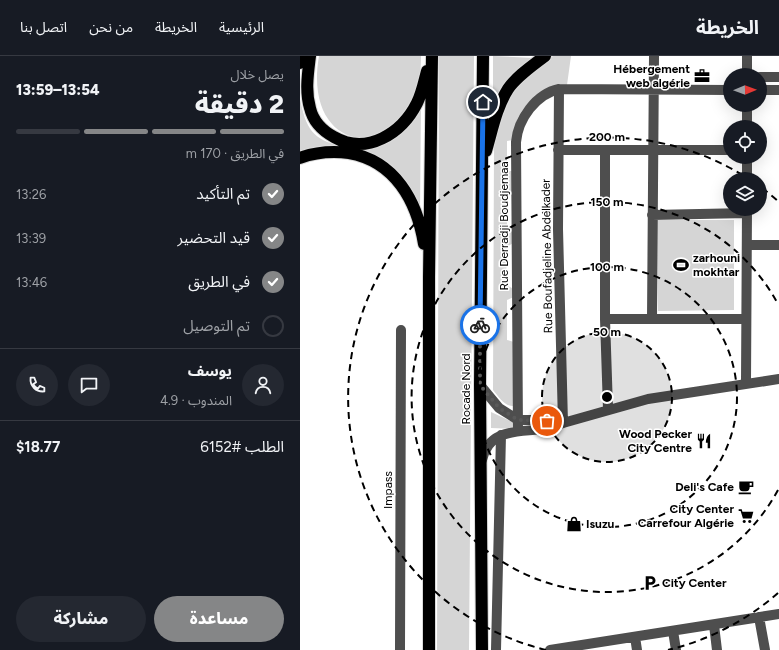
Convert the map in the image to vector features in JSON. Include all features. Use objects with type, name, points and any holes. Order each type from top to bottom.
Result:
[{"type":"highway","points":[[310,56],[308,94],[310,108],[314,118],[319,125],[339,140],[357,144],[373,143],[398,129],[406,120],[420,96],[431,56]]},
{"type":"highway","points":[[429,650],[429,277],[431,56]]},
{"type":"highway","name":"Rocade Nord","points":[[482,650],[480,385],[483,56]]},
{"type":"highway","points":[[482,164],[498,110],[507,90],[522,74],[545,56]]},
{"type":"highway","points":[[300,158],[310,154],[331,152],[361,155],[376,162],[393,174],[405,190],[414,208],[422,236],[429,277]]},
{"type":"main road","points":[[300,64],[303,56]]},
{"type":"street","points":[[652,319],[654,56]]},
{"type":"street","points":[[747,56],[747,68]]},
{"type":"street","points":[[767,77],[779,78]]},
{"type":"street","name":"Rue Derradji Boudjemaa","points":[[518,431],[517,132],[523,118],[536,102],[546,94],[559,89],[723,90]]},
{"type":"street","name":"Rue Boufadjeline Abdelkader","points":[[559,89],[558,229],[563,423]]},
{"type":"street","points":[[767,90],[779,90]]},
{"type":"street","points":[[558,150],[723,150]]},
{"type":"street","points":[[605,150],[605,319],[608,409]]},
{"type":"street","points":[[652,215],[723,212]]},
{"type":"street","points":[[746,383],[747,216]]},
{"type":"street","points":[[747,245],[779,245]]},
{"type":"street","points":[[605,319],[746,319]]},
{"type":"street","name":"Impass","points":[[400,650],[401,330]]},
{"type":"street","points":[[480,469],[489,443],[495,437],[501,435],[518,431],[554,428],[563,423],[608,409],[648,399],[779,379]]},
{"type":"street","points":[[480,385],[499,408],[518,420],[555,420],[563,423]]},
{"type":"street","points":[[496,650],[501,435]]},
{"type":"street","points":[[550,650],[593,647],[635,637],[779,614]]},
{"type":"street","points":[[759,618],[765,650]]},
{"type":"street","points":[[714,625],[718,650]]},
{"type":"street","points":[[673,631],[676,650]]},
{"type":"street","points":[[635,637],[637,650]]},
{"type":"shaded area","points":[[319,56],[421,56],[416,92],[403,118],[384,133],[363,138],[343,133],[327,117],[318,92]]},
{"type":"shaded area","points":[[439,56],[474,56],[469,650],[437,650]]},
{"type":"shaded area","points":[[493,56],[534,58],[493,110]]},
{"type":"shaded area","points":[[553,56],[571,56],[567,85],[546,93],[530,103],[518,117],[514,140],[507,141],[507,171],[514,171],[514,193],[506,194],[507,225],[513,228],[513,243],[507,247],[506,285],[514,289],[514,297],[507,300],[507,340],[514,342],[513,406],[510,406],[504,403],[493,390],[494,147],[501,114],[515,86]]},
{"type":"shaded area","points":[[300,99],[305,118],[312,131],[324,140],[342,146],[329,146],[300,154]]},
{"type":"shaded area","points":[[421,104],[420,212],[407,185],[392,167],[371,155],[343,146],[362,147]]},
{"type":"shaded area","name":"zarhouni mokhtar","points":[[657,220],[734,220],[734,310],[658,311]]},
{"type":"shaded area","points":[[491,412],[515,423],[515,429],[491,428]]},
{"type":"way so far","points":[[480,325],[480,385],[499,408],[518,420],[547,421]]},
{"type":"place","name":"Hébergement web algérie","points":[[702,76]]},
{"type":"place","name":"zarhouni mokhtar","points":[[681,265]]},
{"type":"place","name":"Wood Pecker City Centre","points":[[704,441]]},
{"type":"place","name":"Deli's Cafe","points":[[746,487]]},
{"type":"place","name":"City Center Carrefour Algérie","points":[[746,516]]},
{"type":"place","name":"Isuzu","points":[[574,524]]},
{"type":"place","name":"City Center","points":[[650,583]]},
{"type":"route","points":[[480,325],[483,102]]}]
